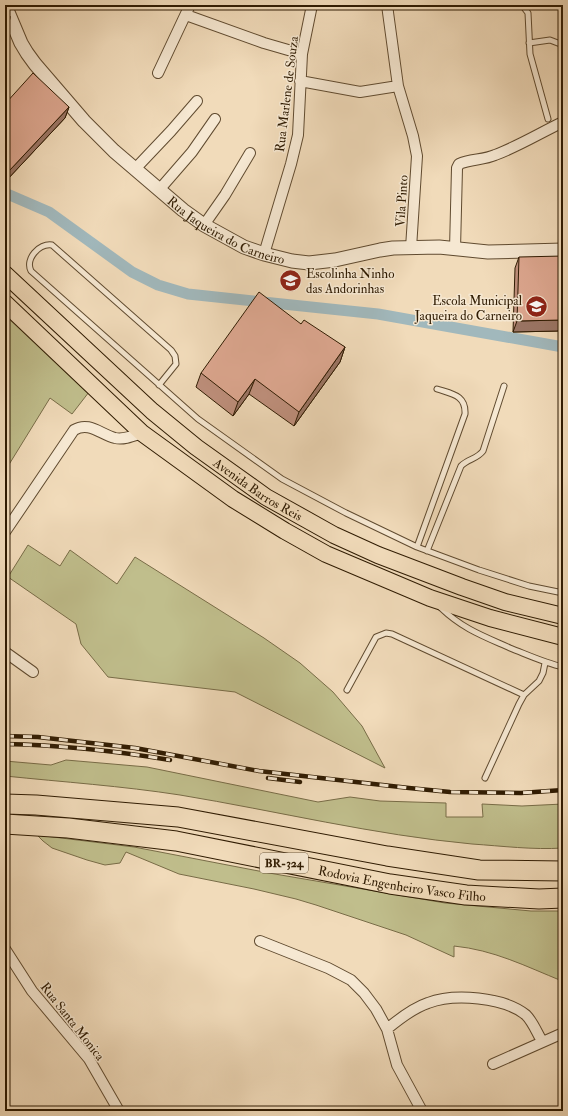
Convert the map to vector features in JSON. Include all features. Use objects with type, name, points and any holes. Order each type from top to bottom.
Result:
[{"type":"highway","points":[[5,795],[25,799],[36,805]]},
{"type":"highway","name":"Rodovia Engenheiro Vasco Filho","points":[[5,804],[36,805],[178,817],[387,856],[479,870],[563,871]]},
{"type":"highway","name":"Rodovia Engenheiro Vasco Filho","points":[[5,824],[68,828],[176,841],[390,884],[466,895],[539,899],[563,898]]},
{"type":"main road","name":"Avenida Barros Reis","points":[[5,274],[152,411],[196,447],[266,497],[334,535],[378,555],[498,600],[563,616]]},
{"type":"main road","name":"Avenida Barros Reis","points":[[5,303],[142,433],[233,499],[285,531],[326,554],[430,598],[490,618],[563,637]]},
{"type":"street","name":"Rua Jaqueira do Carneiro","points":[[5,5],[21,43],[35,64],[84,121],[114,151],[159,190],[204,225],[244,247],[292,261],[323,262],[380,250],[411,248],[439,247],[488,252],[563,250]]},
{"type":"street","points":[[158,72],[190,5]]},
{"type":"street","name":"Rua Marlene de Souza","points":[[264,254],[291,164],[298,135],[302,54],[312,5]]},
{"type":"street","name":"Vila Pinto","points":[[386,5],[398,86],[413,136],[417,156],[411,248]]},
{"type":"street","points":[[186,15],[264,43],[302,54]]},
{"type":"street","points":[[300,82],[360,92],[398,86]]},
{"type":"street","points":[[135,169],[171,131],[196,101]]},
{"type":"street","points":[[159,190],[192,152],[215,119]]},
{"type":"street","points":[[455,249],[457,168],[461,163],[487,158],[508,150],[563,122],[563,127]]},
{"type":"street","points":[[204,225],[225,195],[250,153]]},
{"type":"street","points":[[5,532],[74,430],[79,427],[87,426],[115,438],[130,437],[142,433]]},
{"type":"street","points":[[5,652],[33,672]]},
{"type":"street","points":[[260,941],[328,968],[351,980],[364,993],[376,1009],[387,1029],[397,1065],[422,1111]]},
{"type":"street","name":"Rua Santa Monica","points":[[5,949],[32,991],[88,1059],[119,1111]]},
{"type":"street","points":[[387,1029],[401,1017],[429,1002],[448,999],[476,999],[497,1002],[526,1016],[542,1041]]},
{"type":"street","points":[[493,1064],[563,1033]]},
{"type":"lane","points":[[522,5],[528,13],[530,54],[548,119]]},
{"type":"lane","points":[[529,43],[550,40],[563,45]]},
{"type":"lane","points":[[160,385],[176,364],[175,356],[171,350],[52,245],[46,244],[41,246],[29,261],[31,271],[198,419],[282,479],[346,513],[417,547],[479,570],[529,586],[563,593]]},
{"type":"lane","points":[[427,551],[461,466],[466,461],[476,458],[483,450],[504,386]]},
{"type":"lane","points":[[417,547],[465,414],[463,401],[458,396],[437,389]]},
{"type":"lane","points":[[430,598],[461,625],[477,634],[545,663],[563,667]]},
{"type":"lane","points":[[347,690],[376,637],[386,633],[392,634],[524,695]]},
{"type":"lane","points":[[485,778],[519,704],[524,695],[539,681],[543,673],[545,663]]},
{"type":"shaded area","points":[[5,312],[89,392],[72,414],[50,398],[5,471]]},
{"type":"shaded area","points":[[28,545],[60,566],[70,550],[117,584],[135,557],[264,638],[300,663],[333,692],[362,726],[385,768],[235,692],[108,677],[81,644],[76,624],[8,577]]},
{"type":"shaded area","points":[[66,760],[147,767],[318,802],[350,797],[380,801],[446,803],[446,817],[483,817],[482,804],[522,806],[563,804],[563,848],[518,848],[435,840],[362,829],[180,795],[5,776],[5,761],[51,765]]},
{"type":"shaded area","points":[[37,835],[134,847],[269,873],[445,903],[531,911],[563,911],[563,980],[562,981],[496,955],[469,948],[454,946],[454,957],[406,935],[316,905],[254,889],[179,874],[126,852],[120,863],[105,865],[52,848]]},
{"type":"building","points":[[5,15],[10,16],[10,18],[5,40]]},
{"type":"building","points":[[33,73],[69,107],[9,171],[5,167],[5,104]]},
{"type":"building","name":"Escola Municipal Jaqueira do Carneiro","points":[[563,256],[562,320],[517,321],[519,257]]},
{"type":"building","points":[[259,292],[301,324],[304,320],[345,347],[299,412],[255,379],[238,402],[201,373]]},
{"type":"waterway","points":[[5,193],[49,212],[132,272],[158,285],[188,294],[378,314],[563,347]]},
{"type":"railway","points":[[5,736],[38,737],[135,748],[259,771],[450,792],[521,793],[563,790]]},
{"type":"railway","points":[[5,744],[88,749],[170,760]]},
{"type":"railway","points":[[268,778],[300,782]]},
{"type":"place","name":"Escolinha Ninho das Andorinhas","points":[[291,280]]},
{"type":"place","name":"Escola Municipal Jaqueira do Carneiro","points":[[537,307]]}]
